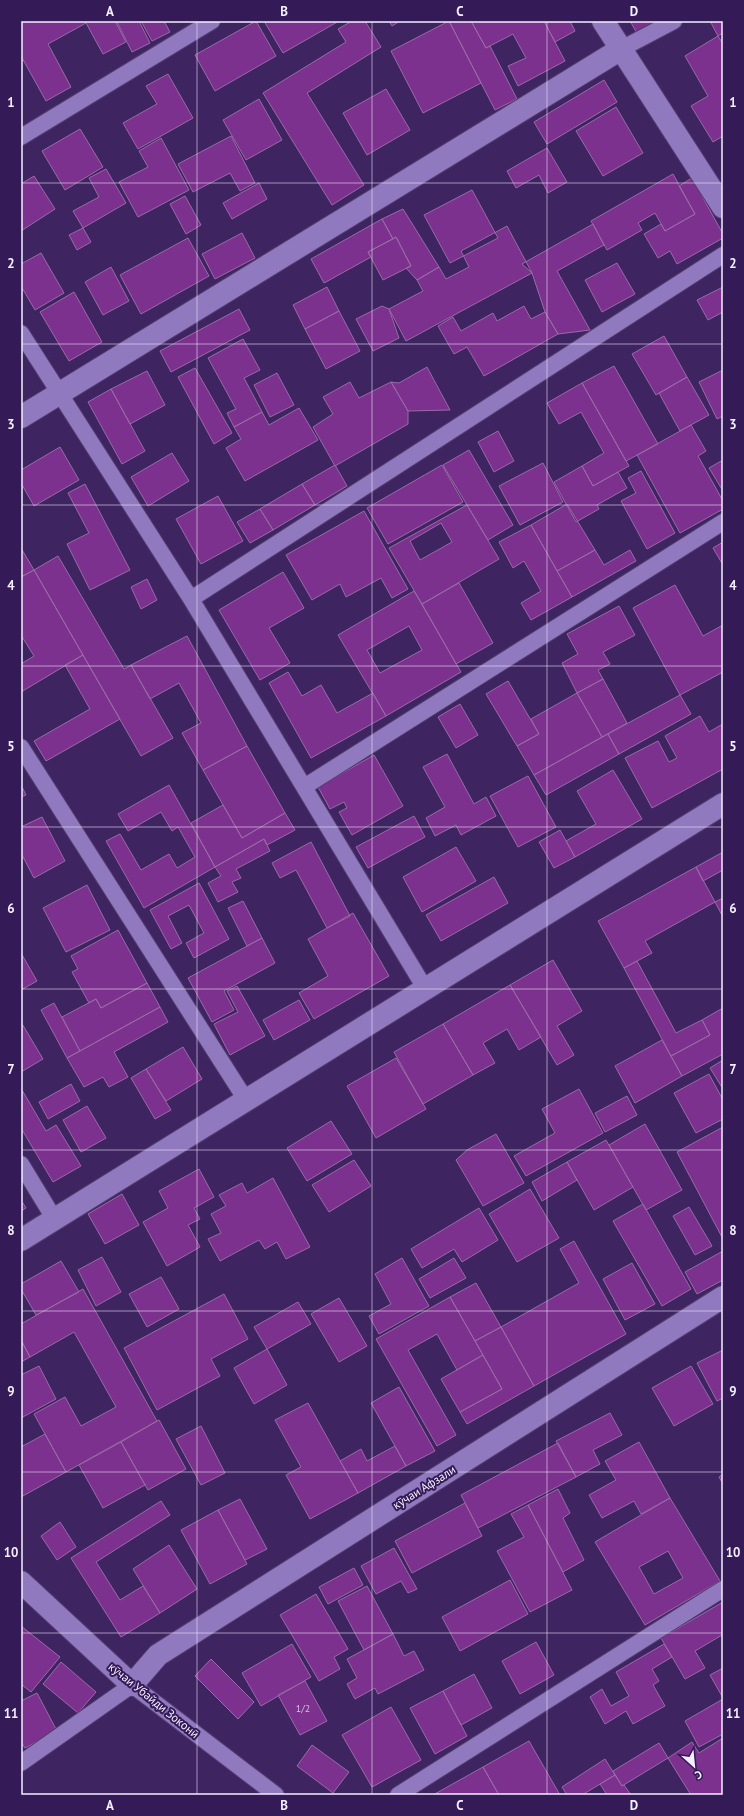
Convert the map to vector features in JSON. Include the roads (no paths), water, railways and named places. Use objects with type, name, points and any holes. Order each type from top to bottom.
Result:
[{"type":"street","points":[[603,21],[723,207]]},
{"type":"street","points":[[21,417],[621,49]]},
{"type":"street","points":[[21,1240],[426,990],[723,804]]},
{"type":"street","name":"кӯчаи Афзали","points":[[132,1685],[158,1655],[723,1297]]},
{"type":"street","name":"кӯчаи Убайди Зоконӣ","points":[[23,1588],[132,1685]]},
{"type":"lane","points":[[21,137],[212,21]]},
{"type":"lane","points":[[621,49],[674,21]]},
{"type":"lane","points":[[192,599],[723,255]]},
{"type":"lane","points":[[21,333],[192,599],[426,990]]},
{"type":"lane","points":[[304,787],[723,522]]},
{"type":"lane","points":[[21,747],[246,1100]]},
{"type":"lane","points":[[21,1164],[55,1220]]},
{"type":"lane","points":[[398,1795],[723,1589]]},
{"type":"lane","points":[[21,1763],[132,1685]]},
{"type":"lane","name":"кӯчаи Убайди Зоконӣ","points":[[132,1685],[276,1795]]}]
